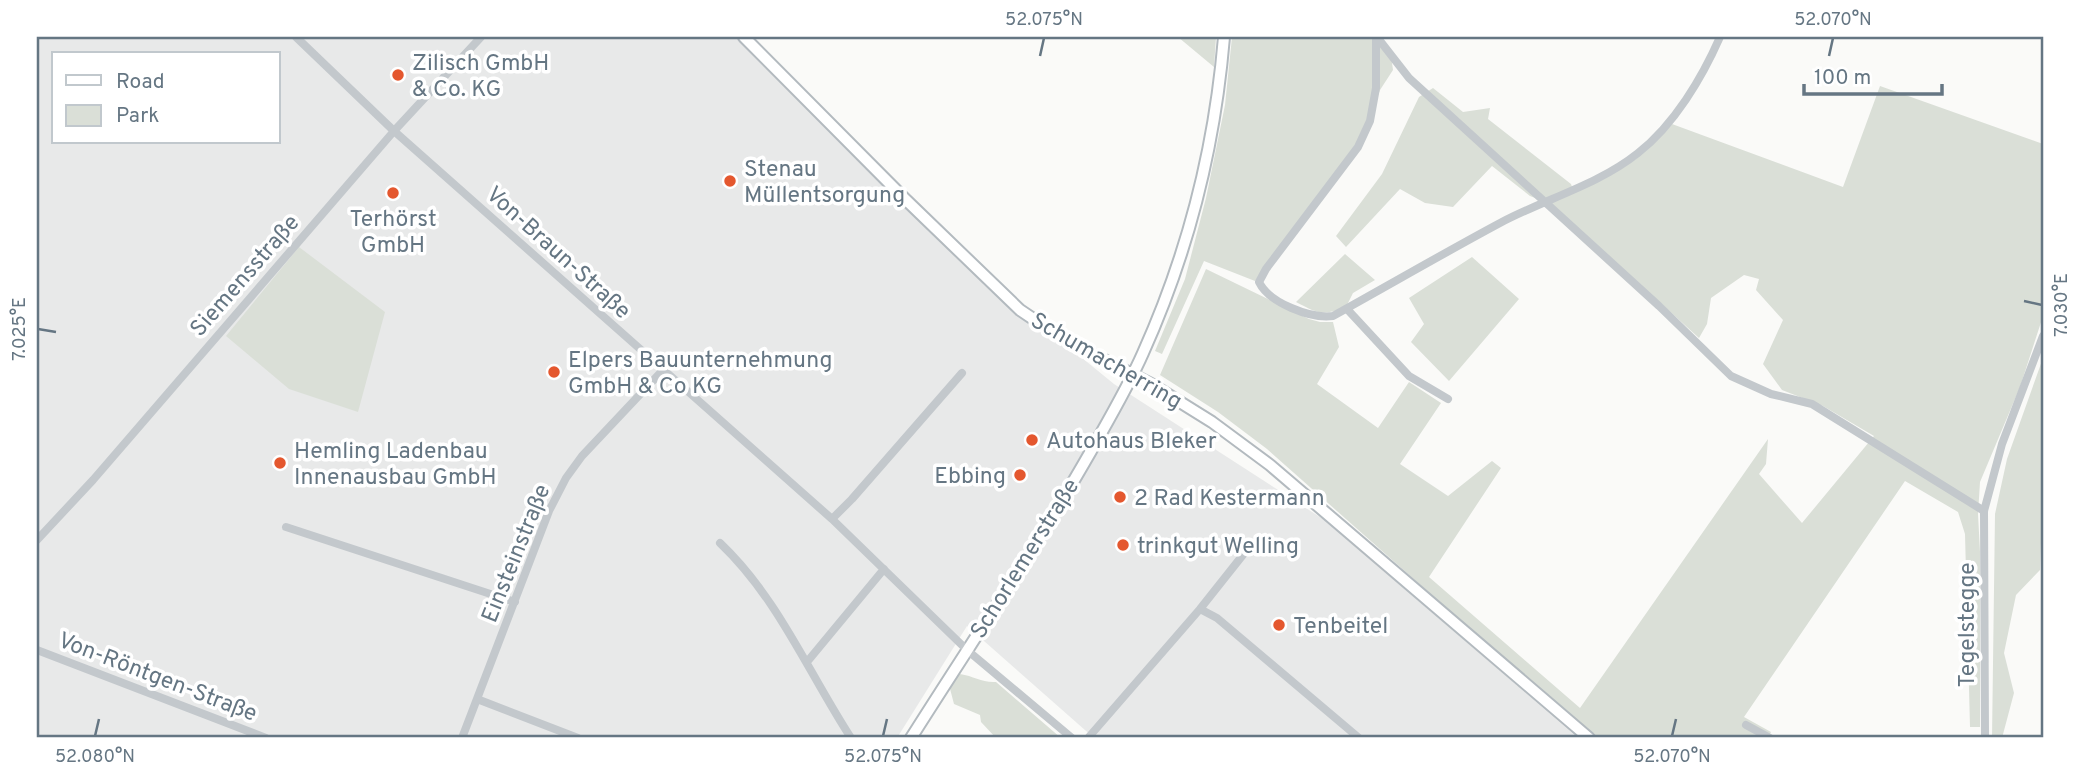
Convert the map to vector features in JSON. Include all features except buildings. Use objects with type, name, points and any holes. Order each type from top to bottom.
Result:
[{"type":"main road","name":"Schumacherring","points":[[744,37],[1020,310],[1060,337],[1133,375],[1212,422],[1270,465],[1589,738]]},
{"type":"main road","name":"Schorlemerstraße","points":[[911,738],[1070,487],[1133,375],[1165,299],[1197,199],[1212,137],[1224,37]]},
{"type":"street","name":"Von-Braun-Straße","points":[[296,37],[394,131],[832,519],[967,650],[1072,738]]},
{"type":"street","name":"Siemensstraße","points":[[37,540],[93,481],[394,131],[481,37]]},
{"type":"street","points":[[1377,37],[1409,78],[1659,306],[1731,376],[1771,394],[1812,404],[1983,511]]},
{"type":"street","points":[[1377,37],[1374,99],[1370,121],[1358,147],[1259,282],[1264,292],[1304,314],[1319,318],[1333,317],[1542,201],[1576,188],[1637,155],[1655,138],[1687,96],[1720,37]]},
{"type":"street","points":[[1347,309],[1409,376],[1448,399]]},
{"type":"street","name":"Tegelstegge","points":[[1985,738],[1983,511],[2002,444],[2043,336]]},
{"type":"street","name":"Einsteinstraße","points":[[462,738],[549,511],[566,478],[582,456],[663,370]]},
{"type":"street","points":[[832,519],[962,373]]},
{"type":"street","points":[[286,527],[515,602]]},
{"type":"street","points":[[720,543],[740,562],[766,595],[851,738]]},
{"type":"street","points":[[1088,738],[1200,609],[1250,546]]},
{"type":"street","points":[[807,662],[884,569]]},
{"type":"street","points":[[1200,609],[1217,618],[1359,738]]},
{"type":"street","name":"Von-Röntgen-Straße","points":[[37,650],[266,738]]},
{"type":"street","points":[[477,699],[578,738]]},
{"type":"street","points":[[1746,725],[1770,738]]},
{"type":"shaded area","points":[[37,37],[751,37],[856,142],[968,265],[1114,384],[1326,521],[1578,738],[1094,738],[967,626],[897,738],[37,738]]},
{"type":"green space","points":[[1178,37],[1216,37],[1214,67]]},
{"type":"green space","points":[[1232,37],[1373,37],[1391,56],[1393,70],[1380,90],[1368,122],[1346,162],[1255,281],[1204,261],[1162,354],[1155,351],[1185,279],[1206,198],[1225,105]]},
{"type":"green space","points":[[1880,86],[2043,144],[2043,316],[2020,387],[1980,482],[1980,727],[1970,727],[1965,534],[1958,512],[1905,481],[1744,717],[1771,732],[1768,738],[1593,738],[1267,449],[1218,412],[1160,375],[1206,269],[1309,319],[1333,322],[1339,347],[1317,384],[1378,428],[1409,382],[1441,403],[1400,464],[1448,496],[1492,461],[1501,468],[1429,577],[1580,708],[1768,439],[1766,464],[1759,474],[1802,523],[1874,436],[1823,406],[1782,390],[1763,364],[1783,320],[1756,290],[1759,279],[1744,275],[1711,298],[1707,324],[1699,338],[1553,205],[1530,196],[1492,166],[1453,207],[1425,203],[1400,189],[1346,247],[1336,236],[1382,174],[1419,97],[1433,88],[1463,112],[1490,108],[1488,119],[1571,184],[1574,193],[1636,159],[1672,124],[1843,187]]},
{"type":"green space","points":[[299,247],[385,312],[358,412],[289,389],[226,336]]},
{"type":"green space","points":[[1345,254],[1375,280],[1353,293],[1346,307],[1331,312],[1316,311],[1296,302]]},
{"type":"green space","points":[[1472,257],[1519,299],[1449,381],[1411,342],[1424,324],[1409,298]]},
{"type":"green space","points":[[2043,358],[2040,570],[2016,595],[2004,653],[2014,693],[2002,738],[1992,738],[1995,514],[2007,459]]},
{"type":"green space","points":[[960,674],[996,682],[1061,738],[996,738],[981,722],[980,715],[954,704],[949,685]]},
{"type":"place","name":"Zilisch GmbH & Co. KG","points":[[398,75]]},
{"type":"place","name":"Stenau Müllentsorgung","points":[[730,181]]},
{"type":"place","name":"Terhörst GmbH","points":[[393,193]]},
{"type":"place","name":"Elpers Bauunternehmung GmbH & Co KG","points":[[554,372]]},
{"type":"place","name":"Autohaus Bleker","points":[[1032,440]]},
{"type":"place","name":"Hemling Ladenbau Innenausbau GmbH","points":[[280,463]]},
{"type":"place","name":"Ebbing","points":[[1020,475]]},
{"type":"place","name":"2 Rad Kestermann","points":[[1120,497]]},
{"type":"place","name":"trinkgut Welling","points":[[1123,545]]},
{"type":"place","name":"Tenbeitel","points":[[1279,625]]}]
